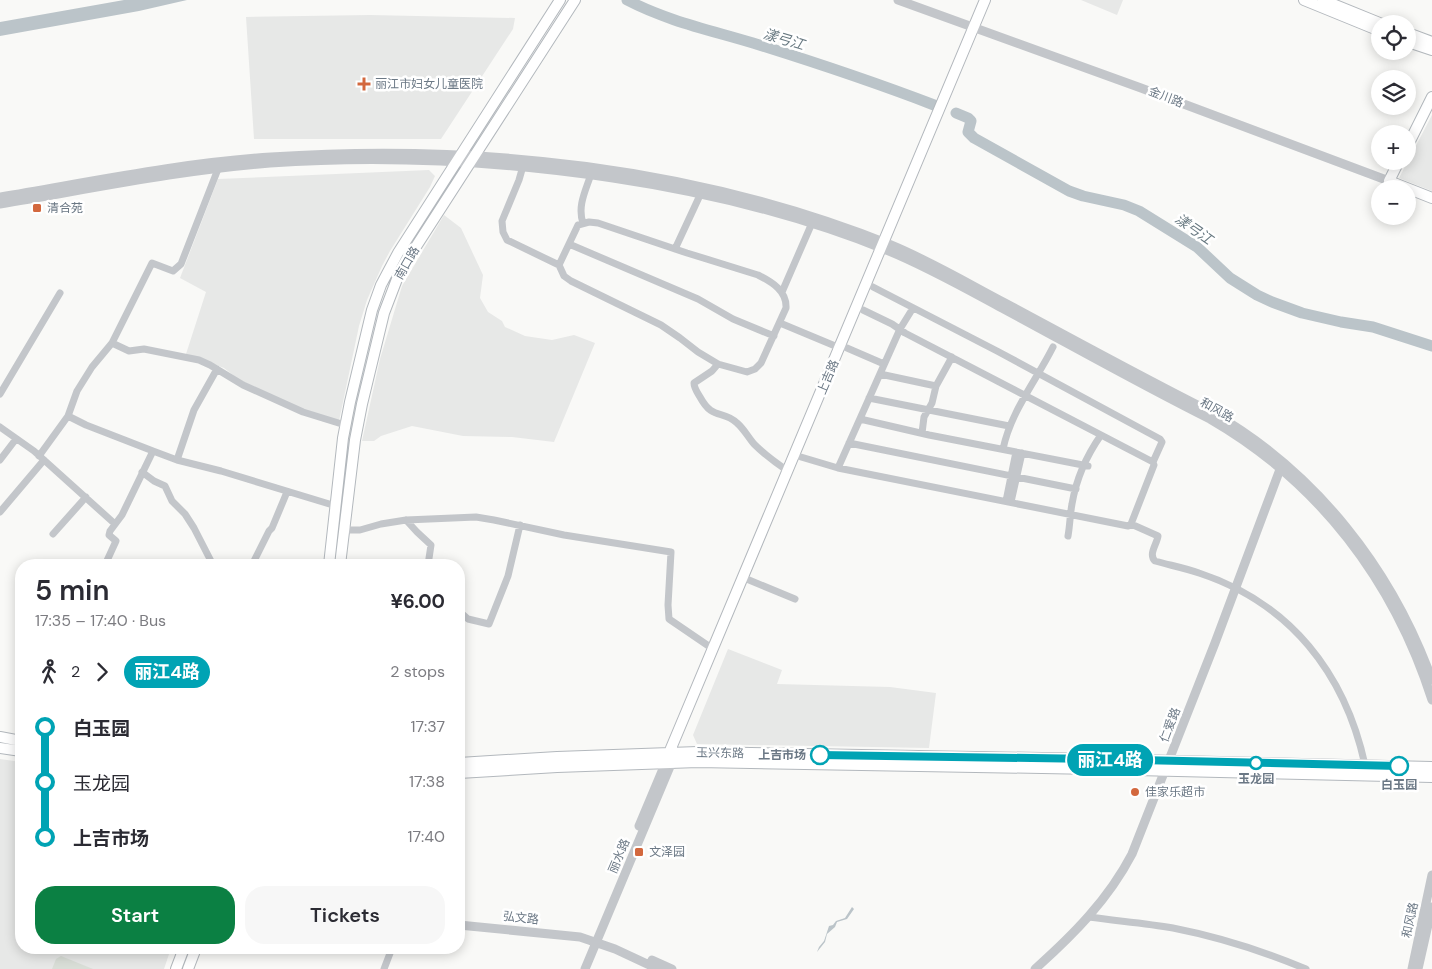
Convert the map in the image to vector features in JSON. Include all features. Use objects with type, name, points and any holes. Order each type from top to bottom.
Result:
[{"type":"main road","name":"南口路","points":[[330,559],[345,425],[367,330],[381,285],[398,253],[560,0]]},
{"type":"main road","name":"南口路","points":[[341,559],[355,440],[375,347],[397,279],[575,0]]},
{"type":"main road","name":"上吉路","points":[[671,758],[713,649],[886,246],[977,29],[986,0]]},
{"type":"main road","name":"上吉路","points":[[977,29],[993,0]]},
{"type":"main road","points":[[1304,0],[1371,27]]},
{"type":"main road","points":[[1323,0],[1371,20]]},
{"type":"main road","points":[[1416,36],[1432,42]]},
{"type":"main road","points":[[1416,45],[1432,50]]},
{"type":"main road","points":[[1416,132],[1429,110],[1432,97]]},
{"type":"main road","name":"金川路","points":[[1416,192],[1432,198]]},
{"type":"main road","name":"上吉路","points":[[671,758],[801,457],[843,348],[873,287],[886,246]]},
{"type":"main road","points":[[0,738],[15,740]]},
{"type":"main road","points":[[0,748],[15,750]]},
{"type":"main road","name":"玉兴东路","points":[[465,763],[566,756],[671,758],[707,762],[1432,767]]},
{"type":"main road","name":"玉兴东路","points":[[465,773],[671,758]]},
{"type":"main road","name":"玉兴东路","points":[[1167,766],[1432,777]]},
{"type":"main road","points":[[176,969],[182,954]]},
{"type":"main road","points":[[188,969],[194,954]]},
{"type":"street","name":"金川路","points":[[898,0],[1386,180]]},
{"type":"street","points":[[0,197],[156,171],[270,157],[365,154],[521,160],[651,177],[708,188],[802,213],[886,246]]},
{"type":"street","points":[[0,204],[157,177],[271,163],[459,158]]},
{"type":"street","points":[[473,159],[591,174],[701,193],[761,208],[886,246]]},
{"type":"street","points":[[523,166],[502,221],[502,232],[507,240],[559,265],[564,276],[571,281],[660,325],[718,364],[747,372],[755,369],[761,363],[785,312],[785,298],[782,292],[758,275],[598,223],[578,225],[559,265]]},
{"type":"street","points":[[0,512],[42,458],[68,416],[84,378],[112,343],[152,263],[173,272],[181,264],[218,169]]},
{"type":"street","points":[[583,223],[581,206],[591,174]]},
{"type":"street","points":[[675,249],[701,193]]},
{"type":"street","points":[[782,292],[812,223]]},
{"type":"street","points":[[569,244],[698,299],[733,319],[774,336]]},
{"type":"street","name":"和风路","points":[[886,246],[1210,419],[1282,466],[1330,507],[1369,557],[1389,587],[1406,618],[1432,680]]},
{"type":"street","points":[[873,287],[1160,439],[1162,442],[1131,524]]},
{"type":"street","points":[[0,394],[60,293]]},
{"type":"street","points":[[838,468],[900,329],[913,308]]},
{"type":"street","points":[[863,310],[1153,462]]},
{"type":"street","points":[[780,323],[884,364]]},
{"type":"street","points":[[112,343],[129,351],[144,349],[199,360],[243,385],[302,412],[345,425]]},
{"type":"street","points":[[1003,449],[1009,426],[1053,347]]},
{"type":"street","points":[[922,434],[924,417],[932,403],[936,386],[952,357]]},
{"type":"street","points":[[718,364],[712,371],[694,383],[694,387],[704,405],[713,413],[736,421],[754,444],[788,471]]},
{"type":"street","points":[[177,460],[194,410],[217,369]]},
{"type":"street","points":[[880,374],[936,386]]},
{"type":"street","points":[[869,398],[1009,426]]},
{"type":"street","points":[[68,416],[86,425],[177,460],[221,471],[336,506]]},
{"type":"street","points":[[860,419],[922,434],[1086,465]]},
{"type":"street","points":[[0,427],[42,458],[115,524]]},
{"type":"street","points":[[1068,536],[1076,489],[1086,465],[1097,448],[1101,435]]},
{"type":"street","points":[[0,460],[16,439]]},
{"type":"street","points":[[849,443],[1076,489]]},
{"type":"street","points":[[108,559],[116,541],[109,535],[110,531],[122,515],[153,451]]},
{"type":"street","points":[[1009,502],[1019,452]]},
{"type":"street","points":[[801,457],[838,468],[1128,526],[1131,524],[1158,536],[1152,559],[1198,572],[1236,588],[1262,603],[1283,620],[1307,644],[1335,682],[1348,709],[1358,737],[1365,766]]},
{"type":"street","points":[[1071,514],[1076,505],[1086,465]]},
{"type":"street","name":"和风路","points":[[1282,466],[1346,536],[1374,575],[1408,637],[1432,700]]},
{"type":"street","name":"仁爱路","points":[[1035,969],[1089,917],[1128,863],[1282,466]]},
{"type":"street","points":[[142,472],[165,486],[172,501],[185,514],[194,528],[210,559]]},
{"type":"street","points":[[255,559],[272,528],[287,492]]},
{"type":"street","points":[[53,534],[86,497]]},
{"type":"street","points":[[344,530],[360,530],[406,520],[476,517],[564,535],[671,552],[669,619],[713,649]]},
{"type":"street","points":[[406,520],[431,545],[429,559]]},
{"type":"street","points":[[465,616],[468,619],[490,624],[508,576],[520,525]]},
{"type":"street","points":[[749,580],[795,599]]},
{"type":"street","name":"丽水路","points":[[585,969],[595,939],[671,758]]},
{"type":"street","name":"和风路","points":[[1412,969],[1432,875]]},
{"type":"street","name":"和风路","points":[[1418,969],[1432,907]]},
{"type":"street","points":[[1089,917],[1193,932],[1247,947],[1302,968]]},
{"type":"street","name":"弘文路","points":[[465,925],[595,939],[617,944],[672,969]]},
{"type":"street","name":"丽水路","points":[[579,969],[595,939]]},
{"type":"street","name":"弘文路","points":[[595,939],[658,969]]},
{"type":"street","points":[[384,969],[390,954]]},
{"type":"shaded area","points":[[124,0],[187,0],[139,11],[0,36],[0,22]]},
{"type":"shaded area","points":[[1081,0],[1123,0],[1117,15]]},
{"type":"shaded area","name":"丽江市妇女儿童医院","points":[[370,15],[515,18],[513,29],[441,139],[254,139],[246,17]]},
{"type":"shaded area","points":[[1432,115],[1432,191],[1416,185],[1416,180],[1399,178],[1403,170],[1416,170],[1416,146]]},
{"type":"shaded area","points":[[429,170],[435,176],[430,187],[390,251],[367,300],[359,326],[339,421],[301,409],[238,379],[224,368],[186,354],[206,292],[180,278],[218,179]]},
{"type":"shaded area","points":[[444,215],[461,228],[483,275],[480,298],[488,312],[502,321],[505,327],[525,336],[552,340],[574,335],[595,343],[554,442],[512,437],[463,436],[412,426],[381,436],[374,441],[362,441],[380,359],[402,286]]},
{"type":"shaded area","name":"上吉市场","points":[[728,649],[782,670],[777,684],[890,687],[936,693],[929,748],[697,744],[693,735]]},
{"type":"shaded area","points":[[0,759],[15,761],[15,954],[169,954],[164,969],[0,969]]},
{"type":"shaded area","points":[[852,907],[854,909],[847,919],[837,922],[835,927],[827,934],[825,942],[817,952],[824,941],[829,926],[833,925],[836,921],[845,918]]},
{"type":"shaded area","points":[[61,956],[93,969],[52,969],[56,959]]},
{"type":"waterway","name":"漾弓江","points":[[627,0],[658,14],[821,65],[934,105]]},
{"type":"waterway","name":"漾弓江","points":[[956,113],[971,121],[968,132],[974,138],[1069,191],[1124,205],[1139,211],[1197,247],[1230,278],[1257,295],[1302,313],[1373,327],[1432,346]]},
{"type":"bus line","name":"丽江4路","points":[[820,755],[1399,766]]},
{"type":"place","name":"丽江市妇女儿童医院","points":[[364,84]]},
{"type":"place","name":"清合苑","points":[[37,208]]},
{"type":"place","name":"上吉市场","points":[[820,755]]},
{"type":"place","name":"玉龙园","points":[[1256,763]]},
{"type":"place","name":"白玉园","points":[[1399,766]]},
{"type":"place","name":"佳家乐超市","points":[[1135,792]]},
{"type":"place","name":"文泽园","points":[[639,852]]}]
